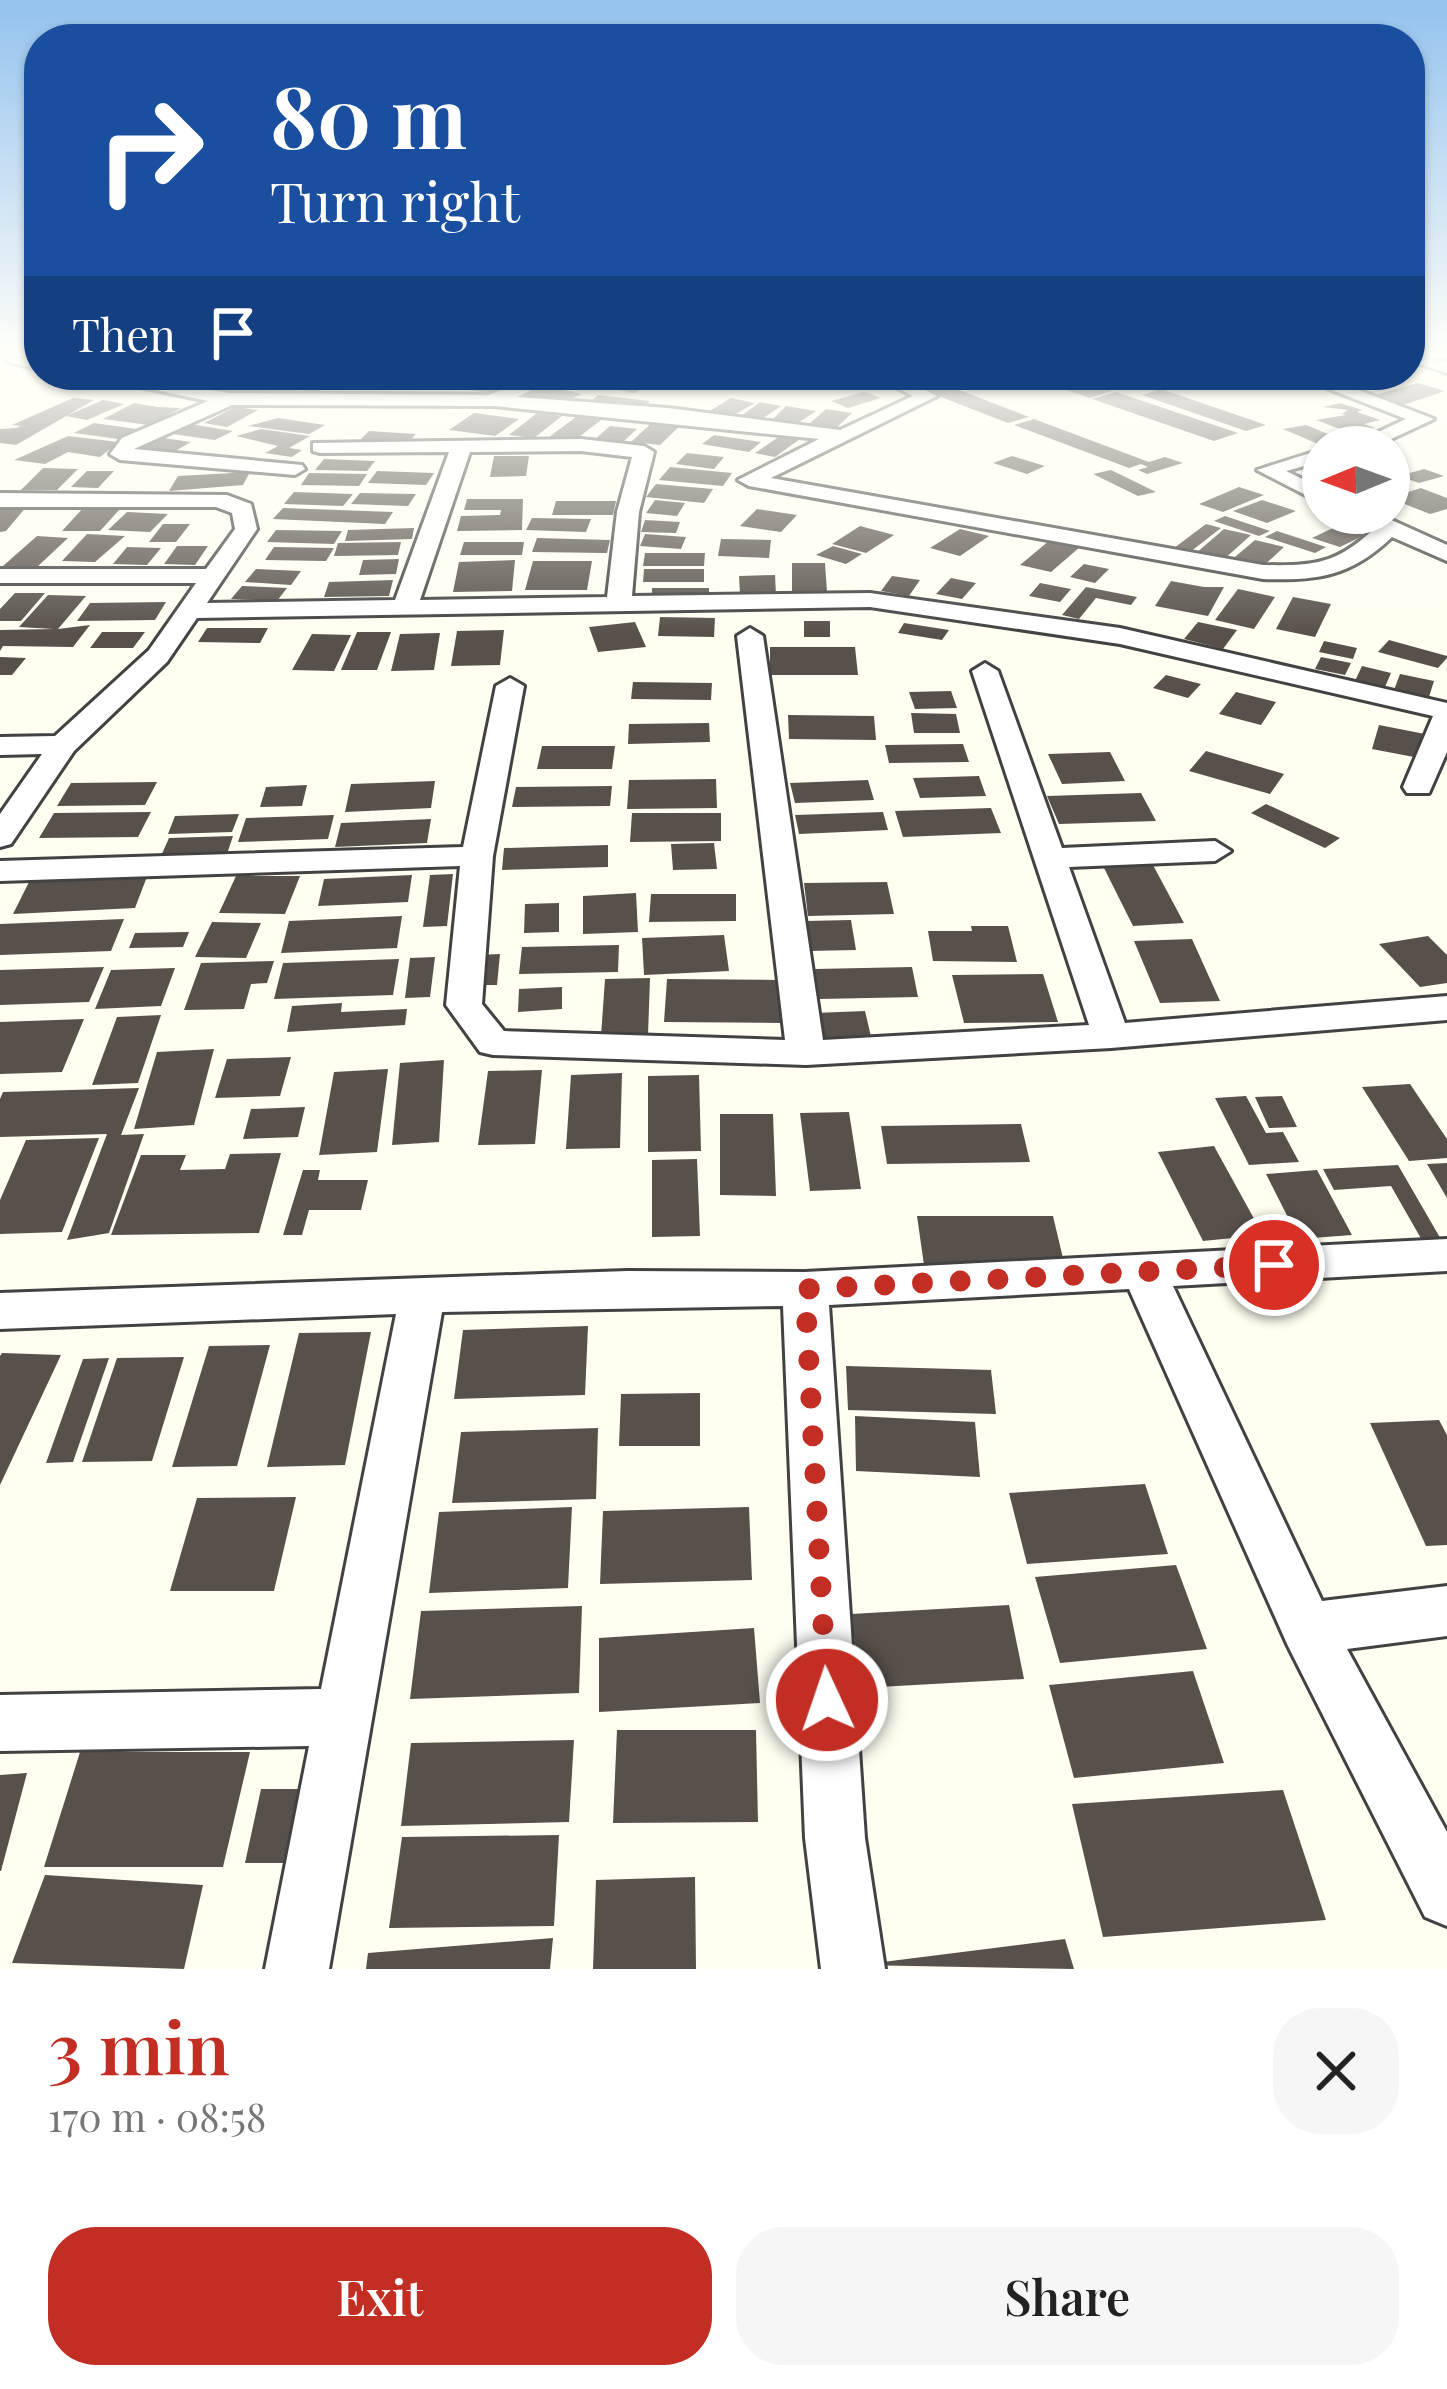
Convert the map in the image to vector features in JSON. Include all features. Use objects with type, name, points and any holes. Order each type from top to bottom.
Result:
[{"type":"street","points":[[123,450],[120,454],[296,469]]},
{"type":"street","points":[[243,509],[318,450]]},
{"type":"street","points":[[405,606],[460,450]]},
{"type":"street","points":[[625,450],[650,450]]},
{"type":"street","points":[[819,450],[749,480],[1263,572],[1305,573],[1353,561],[1382,534]]},
{"type":"street","points":[[619,600],[628,512],[644,452]]},
{"type":"street","points":[[1302,461],[1267,470],[1302,487]]},
{"type":"street","points":[[0,500],[219,500],[243,509]]},
{"type":"street","points":[[0,837],[63,745],[158,656],[217,577],[246,529],[243,509]]},
{"type":"street","points":[[1405,534],[1447,554]]},
{"type":"street","points":[[2,578],[217,577]]},
{"type":"street","points":[[191,611],[619,600],[870,600],[958,610],[1120,636],[1447,713],[1418,787]]},
{"type":"street","points":[[750,636],[806,1053]]},
{"type":"street","points":[[985,671],[1111,1036]]},
{"type":"street","points":[[510,686],[476,856],[464,1005],[493,1043],[806,1053],[1111,1036],[1447,1008]]},
{"type":"street","points":[[0,746],[63,745]]},
{"type":"street","points":[[1049,858],[1215,851]]},
{"type":"street","points":[[0,871],[476,856]]},
{"type":"street","points":[[0,1311],[627,1288],[805,1289],[1447,1255]]},
{"type":"street","points":[[1144,1272],[1307,1628],[1447,1895]]},
{"type":"street","points":[[805,1289],[835,1838],[853,1969]]},
{"type":"street","points":[[297,1969],[422,1298]]},
{"type":"street","points":[[1307,1628],[1447,1611]]},
{"type":"street","points":[[0,1723],[344,1718]]},
{"type":"building","points":[[37,450],[109,450],[100,457],[68,452],[45,464],[14,460]]},
{"type":"building","points":[[271,450],[302,450],[292,457],[265,453]]},
{"type":"building","points":[[760,450],[785,450],[775,457],[755,453]]},
{"type":"building","points":[[1081,450],[1117,450],[1149,462],[1165,457],[1183,463],[1147,474],[1138,470],[1148,467],[1141,464],[1129,468]]},
{"type":"building","points":[[687,453],[724,457],[714,469],[676,464]]},
{"type":"building","points":[[494,456],[529,456],[526,476],[490,477]]},
{"type":"building","points":[[1012,456],[1045,466],[1027,474],[993,463]]},
{"type":"building","points":[[324,459],[375,461],[367,471],[315,470]]},
{"type":"building","points":[[670,467],[732,473],[723,486],[659,480]]},
{"type":"building","points":[[43,468],[78,469],[57,490],[21,490]]},
{"type":"building","points":[[1424,469],[1444,476],[1419,483],[1410,480],[1410,473]]},
{"type":"building","points":[[1111,470],[1156,492],[1138,496],[1093,474]]},
{"type":"building","points":[[87,471],[114,471],[98,488],[71,487]]},
{"type":"building","points":[[377,471],[434,473],[426,485],[368,483]]},
{"type":"building","points":[[250,472],[243,485],[169,491],[178,476]]},
{"type":"building","points":[[309,473],[367,474],[359,486],[301,485]]},
{"type":"building","points":[[656,484],[713,489],[704,503],[646,497]]},
{"type":"building","points":[[1239,487],[1264,495],[1223,512],[1199,504]]},
{"type":"building","points":[[1421,488],[1447,498],[1447,509],[1430,514],[1410,506],[1410,491]]},
{"type":"building","points":[[294,492],[353,494],[343,506],[284,504]]},
{"type":"building","points":[[360,493],[416,494],[408,506],[351,504]]},
{"type":"building","points":[[467,499],[523,499],[522,530],[457,531],[461,516],[500,515],[501,510],[464,510]]},
{"type":"building","points":[[655,500],[685,503],[677,516],[646,513]]},
{"type":"building","points":[[1262,500],[1296,511],[1267,523],[1233,511]]},
{"type":"building","points":[[556,501],[616,501],[613,515],[552,515]]},
{"type":"building","points":[[0,506],[27,506],[0,532]]},
{"type":"building","points":[[83,508],[120,509],[100,531],[62,531]]},
{"type":"building","points":[[283,508],[393,512],[385,524],[273,519]]},
{"type":"building","points":[[757,509],[797,515],[781,532],[740,526]]},
{"type":"building","points":[[127,512],[168,514],[150,532],[108,530]]},
{"type":"building","points":[[1225,516],[1270,531],[1259,536],[1214,521]]},
{"type":"building","points":[[532,518],[591,519],[586,532],[526,530]]},
{"type":"building","points":[[645,520],[680,522],[676,533],[641,532]]},
{"type":"building","points":[[163,524],[190,524],[176,542],[149,542]]},
{"type":"building","points":[[1206,524],[1221,528],[1190,552],[1174,548]]},
{"type":"building","points":[[860,526],[894,535],[866,553],[832,544]]},
{"type":"building","points":[[414,528],[412,539],[345,541],[348,530]]},
{"type":"building","points":[[960,529],[989,536],[960,556],[930,548]]},
{"type":"building","points":[[1224,529],[1251,535],[1223,560],[1195,554]]},
{"type":"building","points":[[276,530],[342,531],[334,544],[267,542]]},
{"type":"building","points":[[1277,531],[1326,547],[1315,553],[1265,537]]},
{"type":"building","points":[[87,534],[125,536],[95,562],[62,561]]},
{"type":"building","points":[[645,534],[686,537],[681,549],[640,546]]},
{"type":"building","points":[[1320,534],[1365,535],[1340,547],[1312,538]]},
{"type":"building","points":[[37,536],[68,538],[36,568],[3,566]]},
{"type":"building","points":[[537,538],[610,540],[607,553],[532,552]]},
{"type":"building","points":[[721,539],[771,540],[769,558],[718,556]]},
{"type":"building","points":[[1050,540],[1080,547],[1051,572],[1020,565]]},
{"type":"building","points":[[1255,540],[1284,547],[1259,570],[1229,562]]},
{"type":"building","points":[[401,542],[398,555],[334,556],[338,543]]},
{"type":"building","points":[[464,542],[524,542],[522,555],[460,555]]},
{"type":"building","points":[[177,546],[208,546],[195,565],[164,564]]},
{"type":"building","points":[[833,546],[862,554],[846,564],[816,555]]},
{"type":"building","points":[[127,547],[161,548],[147,565],[113,564]]},
{"type":"building","points":[[274,547],[334,548],[326,561],[265,560]]},
{"type":"building","points":[[645,553],[705,553],[704,566],[643,566]]},
{"type":"building","points":[[399,559],[396,574],[359,575],[363,560]]},
{"type":"building","points":[[515,560],[512,591],[453,592],[459,562]]},
{"type":"building","points":[[533,561],[592,561],[587,590],[525,590]]},
{"type":"building","points":[[792,563],[825,563],[827,592],[792,591]]},
{"type":"building","points":[[1084,564],[1109,569],[1095,583],[1070,577]]},
{"type":"building","points":[[256,569],[301,571],[291,585],[245,582]]},
{"type":"building","points":[[644,569],[704,569],[704,582],[643,582]]},
{"type":"building","points":[[775,575],[776,595],[740,595],[739,576]]},
{"type":"building","points":[[892,576],[920,580],[909,596],[881,591]]},
{"type":"building","points":[[951,578],[976,583],[962,599],[936,594]]},
{"type":"building","points":[[393,580],[389,596],[324,597],[329,582]]},
{"type":"building","points":[[1171,581],[1224,587],[1208,616],[1155,606]]},
{"type":"building","points":[[1040,583],[1071,589],[1060,602],[1029,596]]},
{"type":"building","points":[[242,586],[287,588],[277,601],[231,599]]},
{"type":"building","points":[[1086,587],[1137,597],[1131,605],[1096,598],[1079,619],[1062,615]]},
{"type":"building","points":[[652,588],[709,588],[709,596],[652,596]]},
{"type":"building","points":[[1238,589],[1275,597],[1254,629],[1215,620]]},
{"type":"building","points":[[15,593],[45,593],[21,621],[0,621],[0,609]]},
{"type":"building","points":[[48,595],[86,596],[58,629],[90,625],[73,647],[3,646],[0,651],[0,630],[54,629],[19,627]]},
{"type":"building","points":[[1293,597],[1331,604],[1315,637],[1276,629]]},
{"type":"building","points":[[166,602],[155,620],[77,621],[90,603]]},
{"type":"building","points":[[660,617],[715,618],[714,637],[658,636]]},
{"type":"building","points":[[804,621],[830,621],[830,637],[804,637]]},
{"type":"building","points":[[635,622],[646,647],[598,652],[589,627]]},
{"type":"building","points":[[1198,622],[1237,630],[1223,649],[1184,639]]},
{"type":"building","points":[[904,623],[949,630],[942,640],[898,633]]},
{"type":"building","points":[[207,628],[268,628],[260,643],[198,642]]},
{"type":"building","points":[[504,630],[500,665],[451,666],[457,631]]},
{"type":"building","points":[[102,632],[145,632],[133,648],[90,648]]},
{"type":"building","points":[[357,632],[391,632],[377,670],[341,670]]},
{"type":"building","points":[[440,633],[434,670],[391,671],[400,634]]},
{"type":"building","points":[[312,634],[351,635],[334,671],[292,670]]},
{"type":"building","points":[[1389,640],[1447,658],[1438,668],[1378,652]]},
{"type":"building","points":[[1324,641],[1357,648],[1353,659],[1319,652]]},
{"type":"building","points":[[770,647],[855,647],[858,675],[770,675]]},
{"type":"building","points":[[0,657],[26,658],[12,675],[0,675]]},
{"type":"building","points":[[1321,657],[1351,663],[1345,675],[1315,669]]},
{"type":"building","points":[[1362,666],[1391,673],[1385,687],[1355,681]]},
{"type":"building","points":[[1400,674],[1434,681],[1429,697],[1394,690]]},
{"type":"building","points":[[1166,675],[1201,684],[1188,698],[1153,688]]},
{"type":"building","points":[[633,682],[712,683],[711,700],[631,699]]},
{"type":"building","points":[[951,691],[957,708],[915,709],[909,692]]},
{"type":"building","points":[[1236,692],[1276,702],[1261,725],[1219,714]]},
{"type":"building","points":[[911,713],[956,714],[960,733],[914,733]]},
{"type":"building","points":[[788,715],[874,716],[876,740],[789,739]]},
{"type":"building","points":[[709,723],[710,742],[628,744],[629,724]]},
{"type":"building","points":[[1379,725],[1425,734],[1419,758],[1372,749]]},
{"type":"building","points":[[963,744],[969,762],[889,763],[885,745]]},
{"type":"building","points":[[542,746],[615,746],[612,769],[537,769]]},
{"type":"building","points":[[1206,751],[1284,774],[1270,794],[1189,771]]},
{"type":"building","points":[[1110,752],[1125,781],[1062,784],[1048,754]]},
{"type":"building","points":[[979,776],[986,796],[920,798],[913,778]]},
{"type":"building","points":[[716,779],[717,808],[627,809],[629,780]]},
{"type":"building","points":[[868,780],[874,800],[795,803],[790,783]]},
{"type":"building","points":[[435,781],[431,808],[345,812],[351,784]]},
{"type":"building","points":[[157,782],[145,805],[57,806],[71,783]]},
{"type":"building","points":[[307,785],[302,806],[260,807],[266,787]]},
{"type":"building","points":[[612,786],[610,806],[512,807],[516,787]]},
{"type":"building","points":[[1141,793],[1156,821],[1059,824],[1047,796]]},
{"type":"building","points":[[1266,804],[1340,838],[1325,848],[1251,813]]},
{"type":"building","points":[[991,808],[1001,833],[903,837],[895,811]]},
{"type":"building","points":[[151,812],[138,837],[39,838],[54,813]]},
{"type":"building","points":[[883,812],[888,830],[799,834],[795,815]]},
{"type":"building","points":[[632,813],[721,813],[721,841],[630,842]]},
{"type":"building","points":[[239,814],[232,832],[168,834],[175,816]]},
{"type":"building","points":[[334,815],[328,839],[238,842],[246,818]]},
{"type":"building","points":[[431,819],[427,843],[335,847],[341,823]]},
{"type":"building","points":[[233,836],[227,854],[161,856],[169,838]]},
{"type":"building","points":[[714,843],[717,869],[673,870],[671,844]]},
{"type":"building","points":[[608,845],[608,867],[502,870],[504,848]]},
{"type":"building","points":[[1153,865],[1184,923],[1133,926],[1104,868]]},
{"type":"building","points":[[148,874],[135,908],[13,914],[30,880]]},
{"type":"building","points":[[453,874],[447,926],[423,927],[430,875]]},
{"type":"building","points":[[412,875],[408,902],[318,906],[324,879]]},
{"type":"building","points":[[236,876],[300,876],[285,914],[219,913]]},
{"type":"building","points":[[887,882],[894,914],[808,916],[804,883]]},
{"type":"building","points":[[636,893],[638,932],[583,934],[583,896]]},
{"type":"building","points":[[651,894],[736,894],[736,921],[649,922]]},
{"type":"building","points":[[559,903],[559,932],[524,933],[525,904]]},
{"type":"building","points":[[402,916],[397,948],[281,953],[289,921]]},
{"type":"building","points":[[124,919],[111,951],[0,955],[0,924]]},
{"type":"building","points":[[851,920],[856,950],[808,951],[805,921]]},
{"type":"building","points":[[212,922],[261,923],[246,958],[195,957]]},
{"type":"building","points":[[971,926],[1008,926],[1017,962],[933,961],[928,931],[972,931]]},
{"type":"building","points":[[189,932],[183,947],[129,948],[135,933]]},
{"type":"building","points":[[724,935],[729,971],[644,975],[642,938]]},
{"type":"building","points":[[1428,936],[1447,955],[1447,983],[1420,987],[1379,944]]},
{"type":"building","points":[[1192,939],[1220,1001],[1160,1003],[1134,941]]},
{"type":"building","points":[[619,945],[618,972],[519,974],[522,947]]},
{"type":"building","points":[[500,954],[497,985],[474,985],[477,955]]},
{"type":"building","points":[[435,957],[430,997],[405,998],[410,958]]},
{"type":"building","points":[[399,959],[393,995],[274,999],[283,963]]},
{"type":"building","points":[[274,961],[267,983],[251,984],[244,1009],[184,1010],[201,963]]},
{"type":"building","points":[[104,967],[89,1002],[0,1005],[0,970]]},
{"type":"building","points":[[912,967],[918,997],[819,999],[815,969]]},
{"type":"building","points":[[175,968],[161,1006],[95,1009],[111,970]]},
{"type":"building","points":[[1043,974],[1058,1022],[964,1023],[952,975]]},
{"type":"building","points":[[650,978],[648,1035],[601,1036],[605,979]]},
{"type":"building","points":[[667,979],[780,980],[781,1023],[664,1022]]},
{"type":"building","points":[[562,987],[562,1009],[518,1012],[519,989]]},
{"type":"building","points":[[342,1003],[341,1012],[407,1009],[405,1025],[287,1032],[292,1006]]},
{"type":"building","points":[[865,1011],[873,1045],[821,1047],[814,1013]]},
{"type":"building","points":[[161,1015],[138,1083],[92,1085],[117,1017]]},
{"type":"building","points":[[84,1019],[62,1072],[0,1074],[0,1022]]},
{"type":"building","points":[[214,1049],[194,1125],[134,1129],[157,1052]]},
{"type":"building","points":[[291,1057],[280,1096],[215,1098],[227,1059]]},
{"type":"building","points":[[444,1060],[439,1142],[392,1145],[400,1063]]},
{"type":"building","points":[[388,1069],[377,1152],[319,1155],[334,1072]]},
{"type":"building","points":[[542,1070],[535,1144],[478,1145],[488,1071]]},
{"type":"building","points":[[622,1073],[620,1148],[566,1149],[571,1075]]},
{"type":"building","points":[[699,1075],[701,1151],[648,1152],[648,1076]]},
{"type":"building","points":[[1410,1084],[1447,1139],[1447,1158],[1409,1161],[1362,1087]]},
{"type":"building","points":[[139,1088],[121,1135],[144,1134],[109,1233],[67,1240],[107,1134],[0,1137],[3,1092]]},
{"type":"building","points":[[1246,1096],[1266,1133],[1283,1132],[1299,1162],[1249,1165],[1215,1098]]},
{"type":"building","points":[[1282,1096],[1297,1127],[1269,1128],[1255,1097]]},
{"type":"building","points":[[305,1107],[298,1137],[243,1139],[251,1109]]},
{"type":"building","points":[[849,1112],[861,1189],[810,1191],[800,1113]]},
{"type":"building","points":[[720,1114],[773,1114],[776,1196],[720,1195]]},
{"type":"building","points":[[1021,1124],[1030,1162],[887,1164],[881,1126]]},
{"type":"building","points":[[99,1138],[62,1232],[0,1234],[0,1200],[26,1140]]},
{"type":"building","points":[[1214,1146],[1263,1235],[1203,1241],[1158,1152]]},
{"type":"building","points":[[281,1153],[259,1233],[111,1235],[141,1155],[186,1155],[180,1170],[225,1169],[230,1154]]},
{"type":"building","points":[[697,1159],[700,1236],[652,1237],[652,1160]]},
{"type":"building","points":[[1447,1163],[1447,1198],[1427,1164]]},
{"type":"building","points":[[1398,1165],[1446,1248],[1427,1249],[1391,1186],[1334,1190],[1323,1169]]},
{"type":"building","points":[[303,1170],[320,1170],[318,1180],[368,1180],[361,1210],[309,1210],[302,1235],[283,1235]]},
{"type":"building","points":[[1317,1170],[1352,1235],[1299,1239],[1266,1174]]},
{"type":"building","points":[[917,1216],[1053,1216],[1066,1271],[925,1272]]},
{"type":"building","points":[[588,1326],[585,1395],[454,1399],[463,1330]]},
{"type":"building","points":[[371,1332],[345,1465],[267,1467],[299,1333]]},
{"type":"building","points":[[270,1345],[237,1466],[172,1467],[209,1346]]},
{"type":"building","points":[[61,1355],[0,1485],[0,1356]]},
{"type":"building","points":[[184,1357],[152,1461],[82,1462],[117,1358]]},
{"type":"building","points":[[109,1358],[73,1462],[46,1463],[83,1359]]},
{"type":"building","points":[[846,1366],[991,1370],[996,1414],[848,1410]]},
{"type":"building","points":[[700,1393],[700,1446],[619,1446],[621,1394]]},
{"type":"building","points":[[855,1416],[975,1422],[980,1477],[856,1471]]},
{"type":"building","points":[[1439,1420],[1447,1435],[1447,1545],[1426,1546],[1370,1423]]},
{"type":"building","points":[[598,1428],[596,1499],[452,1503],[461,1432]]},
{"type":"building","points":[[1145,1484],[1168,1554],[1027,1564],[1009,1493]]},
{"type":"building","points":[[296,1497],[274,1591],[170,1591],[197,1498]]},
{"type":"building","points":[[572,1507],[568,1588],[429,1593],[439,1512]]},
{"type":"building","points":[[749,1507],[752,1580],[600,1584],[603,1511]]},
{"type":"building","points":[[1176,1565],[1207,1649],[1060,1663],[1035,1577]]},
{"type":"building","points":[[1009,1605],[1024,1679],[861,1688],[851,1614]]},
{"type":"building","points":[[582,1606],[579,1693],[410,1699],[421,1611]]},
{"type":"building","points":[[754,1628],[760,1703],[599,1712],[599,1638]]},
{"type":"building","points":[[1193,1671],[1224,1763],[1074,1778],[1049,1685]]},
{"type":"building","points":[[617,1730],[756,1730],[758,1822],[613,1823]]},
{"type":"building","points":[[574,1740],[569,1822],[401,1826],[411,1743]]},
{"type":"building","points":[[80,1752],[250,1752],[223,1867],[44,1867]]},
{"type":"building","points":[[27,1773],[1,1871],[0,1871],[0,1775]]},
{"type":"building","points":[[261,1789],[303,1789],[288,1863],[245,1863]]},
{"type":"building","points":[[1283,1790],[1326,1920],[1103,1937],[1072,1804]]},
{"type":"building","points":[[559,1835],[554,1926],[389,1928],[402,1837]]},
{"type":"building","points":[[45,1875],[203,1885],[184,1969],[12,1963]]},
{"type":"building","points":[[695,1877],[696,1969],[593,1969],[596,1880]]},
{"type":"building","points":[[553,1938],[550,1969],[366,1969],[368,1953]]},
{"type":"building","points":[[1065,1939],[1074,1969],[859,1965]]},
{"type":"route","points":[[827,1700],[805,1289],[1274,1265]]}]
